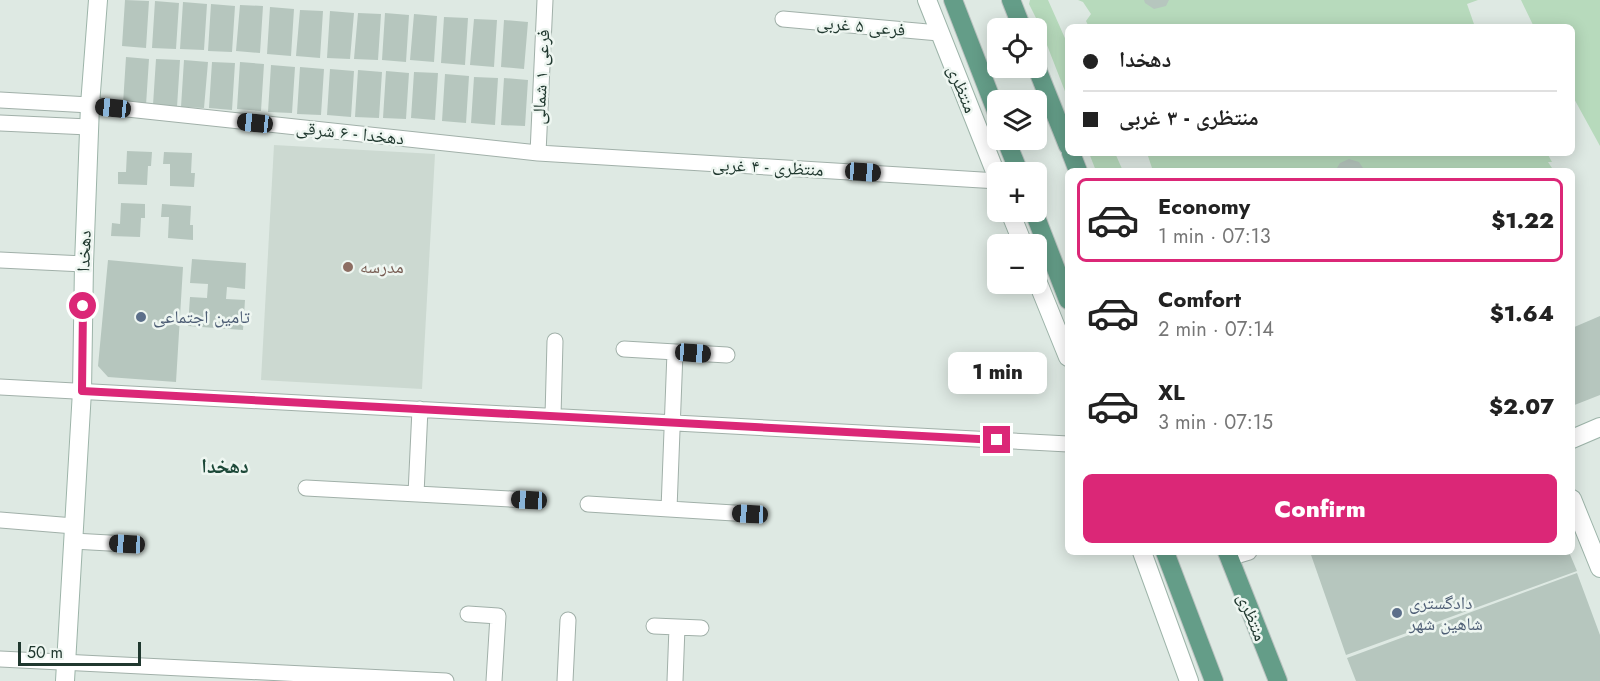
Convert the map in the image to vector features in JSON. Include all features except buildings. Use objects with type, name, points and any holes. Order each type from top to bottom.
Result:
[{"type":"main road","name":"منتظری","points":[[953,0],[988,90]]},
{"type":"main road","points":[[1013,2],[1019,18]]},
{"type":"main road","points":[[1041,78],[1065,138]]},
{"type":"main road","points":[[1038,222],[1065,292]]},
{"type":"main road","points":[[1166,555],[1214,681]]},
{"type":"main road","name":"منتظری","points":[[1228,555],[1278,681]]},
{"type":"street","name":"دهخدا","points":[[65,681],[82,391],[89,127],[98,0]]},
{"type":"street","points":[[534,0],[545,0]]},
{"type":"street","name":"فرعی ۱ شمالی","points":[[538,153],[545,0]]},
{"type":"street","name":"منتظری","points":[[927,0],[991,162]]},
{"type":"street","name":"فرعی ۵ غربی","points":[[783,19],[939,33]]},
{"type":"street","name":"دهخدا - ۶ شرقی","points":[[0,100],[90,105],[538,153]]},
{"type":"street","points":[[0,123],[89,127]]},
{"type":"street","name":"منتظری - ۴ غربی","points":[[538,153],[987,179]]},
{"type":"street","points":[[0,260],[84,264]]},
{"type":"street","points":[[1042,294],[1065,350]]},
{"type":"street","points":[[553,416],[555,341]]},
{"type":"street","points":[[624,350],[727,355]]},
{"type":"street","points":[[669,509],[675,352]]},
{"type":"street","points":[[0,387],[1065,444]]},
{"type":"street","points":[[416,494],[420,409]]},
{"type":"street","points":[[1575,438],[1600,427]]},
{"type":"street","points":[[306,488],[529,500]]},
{"type":"street","points":[[588,504],[750,514]]},
{"type":"street","points":[[1575,506],[1600,568]]},
{"type":"street","points":[[0,520],[127,544]]},
{"type":"street","points":[[1143,555],[1189,681]]},
{"type":"street","points":[[468,614],[498,616],[494,681]]},
{"type":"street","points":[[565,681],[568,620]]},
{"type":"street","points":[[654,626],[701,628]]},
{"type":"street","points":[[675,681],[677,627]]},
{"type":"street","points":[[0,659],[447,681]]},
{"type":"shaded area","name":"مدرسه","points":[[274,145],[435,154],[422,389],[261,380]]},
{"type":"green space","points":[[1030,0],[1048,0],[1065,38],[1065,91],[1047,45],[1047,18],[1036,18],[1029,4]]},
{"type":"green space","points":[[1078,0],[1478,0],[1467,4],[1474,24],[1088,24],[1086,21],[1091,14],[1083,2]]},
{"type":"green space","points":[[1521,0],[1600,0],[1600,146],[1575,100],[1575,24],[1533,24]]},
{"type":"green space","points":[[1090,156],[1116,156],[1122,168],[1095,168]]},
{"type":"green space","points":[[1148,156],[1549,156],[1552,162],[1548,162],[1552,168],[1152,168]]},
{"type":"place","name":"مدرسه","points":[[348,267]]},
{"type":"place","name":"تامین اجتماعی","points":[[141,317]]},
{"type":"place","name":"دادگستری شاهین شهر","points":[[1397,613]]},
{"type":"district","name":"دهخدا","points":[[225,466]]},
{"type":"route","points":[[83,306],[82,391],[997,440]]}]
